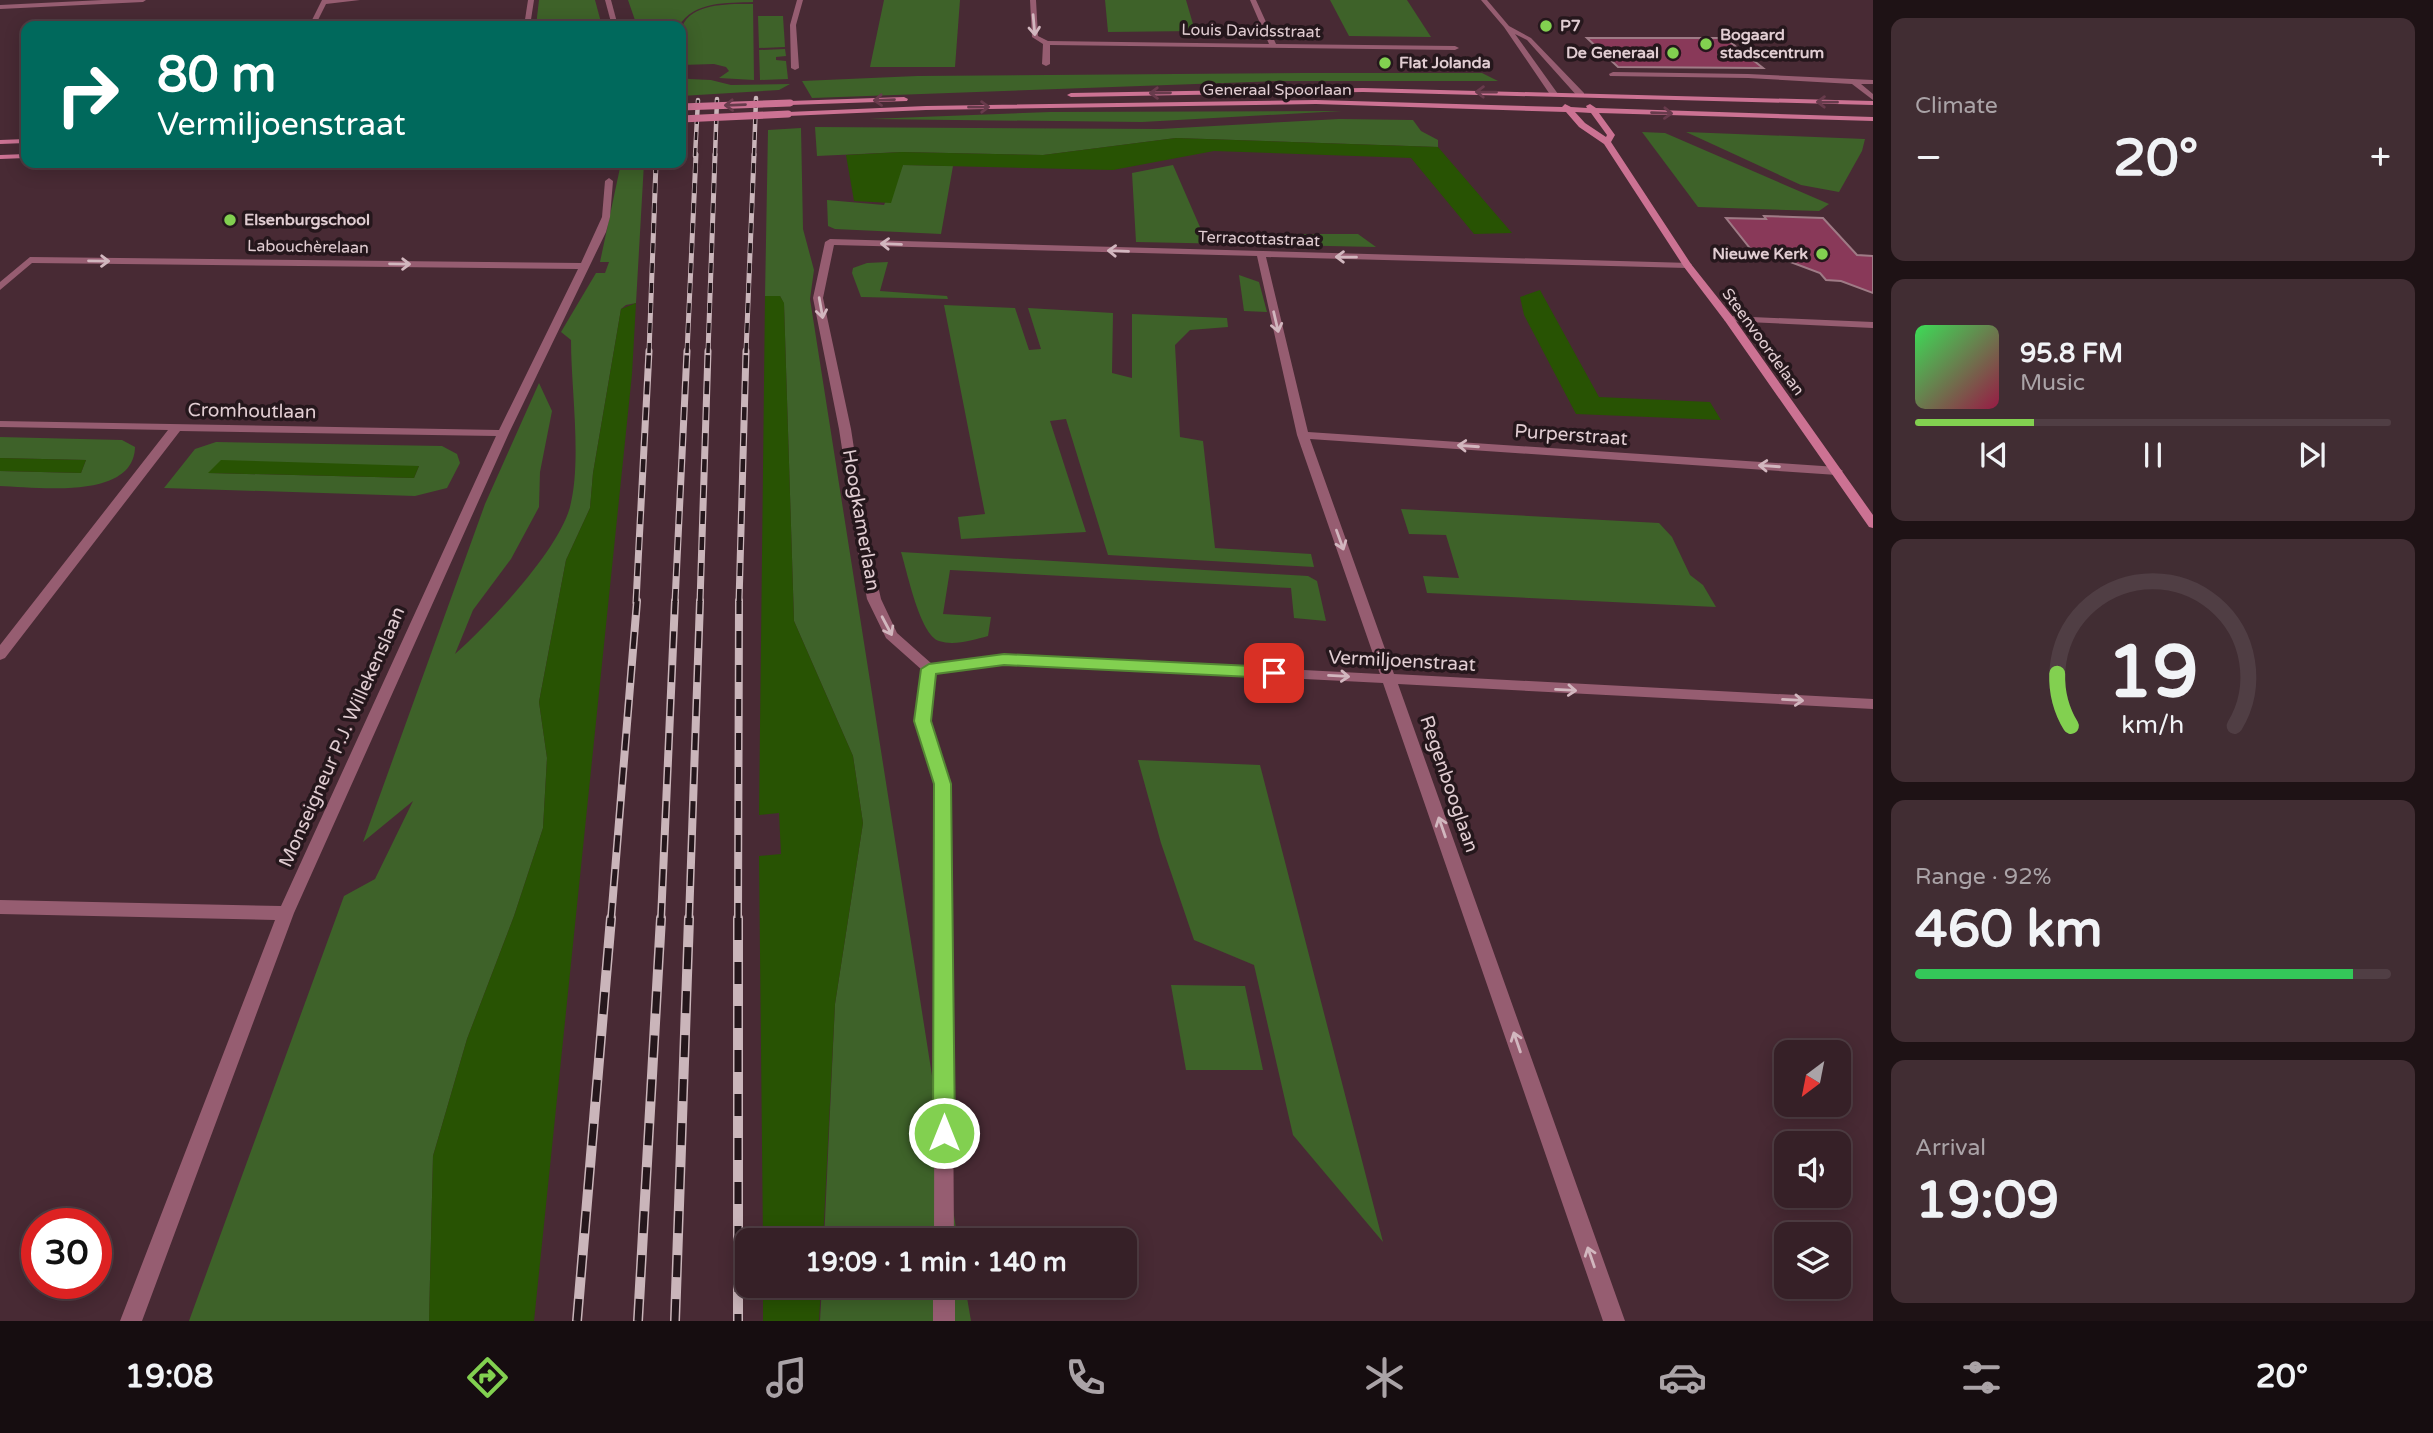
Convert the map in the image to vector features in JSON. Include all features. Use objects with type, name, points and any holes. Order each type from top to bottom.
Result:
[{"type":"main road","name":"Generaal Spoorlaan","points":[[1059,96],[1363,90],[1873,103]]},
{"type":"main road","name":"Steenvoordelaan","points":[[1554,94],[1589,130],[1607,142],[1687,265],[1729,319],[1873,524]]},
{"type":"main road","name":"Steenvoordelaan","points":[[1581,95],[1611,135],[1607,142]]},
{"type":"main road","points":[[686,107],[1003,97]]},
{"type":"main road","name":"Generaal Spoorlaan","points":[[686,119],[940,107],[1289,103],[1873,119]]},
{"type":"main road","points":[[0,142],[21,141]]},
{"type":"main road","points":[[0,158],[21,156]]},
{"type":"street","points":[[0,7],[143,0]]},
{"type":"street","points":[[314,21],[324,1],[357,0]]},
{"type":"street","points":[[528,21],[531,0]]},
{"type":"street","points":[[608,0],[614,21]]},
{"type":"street","points":[[795,68],[793,25],[800,0]]},
{"type":"street","points":[[1032,0],[1035,37],[1047,43],[1046,64]]},
{"type":"street","points":[[1253,0],[1273,45]]},
{"type":"street","name":"Steenvoordelaan","points":[[1484,0],[1506,26],[1554,94]]},
{"type":"street","name":"Steenvoordelaan","points":[[1506,26],[1529,39],[1581,95]]},
{"type":"street","name":"Louis Davidsstraat","points":[[1047,43],[1455,48]]},
{"type":"street","points":[[1613,74],[1748,76],[1873,82]]},
{"type":"street","points":[[1854,82],[1873,97]]},
{"type":"street","name":"Monseigneur P.J. Willekenslaan","points":[[131,1321],[286,913],[503,433],[556,319],[585,266],[606,216],[609,181]]},
{"type":"street","name":"Terracottastraat","points":[[830,242],[1687,265]]},
{"type":"street","name":"Hoogkamerlaan","points":[[830,242],[818,298],[845,429],[874,599],[891,635],[929,669]]},
{"type":"street","name":"Regenbooglaan","points":[[1261,255],[1303,435],[1614,1321]]},
{"type":"street","name":"Labouchèrelaan","points":[[0,286],[30,260],[585,266]]},
{"type":"street","points":[[1729,319],[1873,325]]},
{"type":"street","name":"Cromhoutlaan","points":[[0,424],[503,433]]},
{"type":"street","points":[[0,655],[177,427]]},
{"type":"street","name":"Purperstraat","points":[[1303,435],[1837,471]]},
{"type":"street","name":"Vermiljoenstraat","points":[[929,669],[1004,659],[1873,704]]},
{"type":"street","points":[[929,669],[923,721],[943,784],[944,1228]]},
{"type":"street","points":[[0,907],[286,913]]},
{"type":"street","points":[[944,1298],[944,1321]]},
{"type":"shaded area","points":[[539,0],[595,0],[601,21],[537,21]]},
{"type":"shaded area","points":[[628,0],[753,0],[712,5],[693,12],[683,21],[635,21]]},
{"type":"shaded area","points":[[884,0],[960,0],[955,67],[870,67]]},
{"type":"shaded area","points":[[1105,0],[1186,0],[1195,31],[1108,32]]},
{"type":"shaded area","points":[[1330,0],[1407,0],[1431,37],[1349,36]]},
{"type":"shaded area","points":[[733,4],[753,4],[754,80],[719,78],[729,71],[726,67],[714,64],[686,65],[686,21],[700,10]]},
{"type":"shaded area","points":[[758,16],[783,16],[785,47],[759,48]]},
{"type":"shaded area","points":[[785,49],[786,56],[776,57],[776,60],[786,61],[788,79],[760,80],[759,50]]},
{"type":"shaded area","points":[[1482,73],[1498,81],[1277,81],[812,98],[802,81],[917,76]]},
{"type":"shaded area","points":[[686,78],[731,85],[790,84],[779,90],[686,96]]},
{"type":"shaded area","points":[[1342,111],[1142,122],[869,119],[1050,112]]},
{"type":"shaded area","points":[[1339,119],[1413,120],[1421,131],[1438,140],[1438,147],[1176,138],[1043,155],[902,152],[817,156],[815,127],[1160,129]]},
{"type":"shaded area","points":[[801,128],[803,229],[814,270],[810,299],[956,1228],[825,1228],[835,1004],[863,823],[853,756],[794,621],[784,304],[780,296],[765,296],[768,130]]},
{"type":"shaded area","points":[[1642,132],[1665,133],[1829,204],[1819,211],[1698,207]]},
{"type":"shaded area","points":[[1686,132],[1865,139],[1862,151],[1839,192],[1801,185]]},
{"type":"shaded area","points":[[1176,138],[1438,147],[1512,233],[1474,234],[1411,158],[1214,151],[1113,170],[903,165],[891,203],[854,201],[846,155],[902,152],[1043,155]]},
{"type":"shaded area","points":[[903,165],[953,166],[941,234],[835,229],[828,226],[827,200],[884,205]]},
{"type":"shaded area","points":[[1173,165],[1203,234],[1358,234],[1376,247],[1136,242],[1132,173]]},
{"type":"shaded area","points":[[620,168],[644,168],[636,303],[621,309],[593,473],[590,508],[566,560],[539,702],[547,758],[543,828],[514,916],[467,1039],[433,1156],[429,1321],[189,1321],[344,896],[375,879],[413,801],[363,842],[485,504],[539,383],[552,411],[540,472],[539,507],[511,559],[473,610],[455,654],[504,605],[538,565],[563,525],[570,507],[576,447],[571,340],[561,332],[596,273],[605,273],[609,262],[600,262]]},
{"type":"shaded area","points":[[888,262],[880,291],[947,296],[948,299],[861,297],[852,273],[853,268],[867,263]]},
{"type":"shaded area","points":[[1239,275],[1259,282],[1267,312],[1244,311]]},
{"type":"shaded area","points":[[1540,290],[1599,397],[1710,402],[1721,420],[1576,414],[1524,315],[1520,297]]},
{"type":"shaded area","points":[[765,296],[780,296],[784,303],[794,621],[853,756],[863,823],[835,1004],[824,1228],[763,1228],[759,856],[781,854],[779,813],[759,815]]},
{"type":"shaded area","points":[[636,303],[632,374],[534,1321],[429,1321],[433,1156],[467,1039],[514,916],[543,828],[547,758],[539,702],[566,560],[590,508],[593,473],[621,309]]},
{"type":"shaded area","points":[[944,305],[1015,308],[1029,350],[1041,349],[1028,308],[1113,313],[1112,373],[1132,378],[1132,314],[1227,318],[1228,327],[1190,330],[1175,345],[1180,437],[1203,441],[1215,548],[1311,554],[1314,567],[1108,555],[1066,419],[1050,421],[1086,532],[961,539],[958,517],[985,514]]},
{"type":"shaded area","points":[[0,437],[122,440],[135,447],[130,464],[118,476],[101,483],[58,488],[0,486],[0,471],[81,473],[86,460],[0,458]]},
{"type":"shaded area","points":[[216,442],[442,446],[457,454],[460,463],[447,488],[415,496],[164,488],[195,449]],"holes":[[[419,466],[414,478],[209,473]]]},
{"type":"shaded area","points":[[0,458],[86,460],[81,473],[0,471]]},
{"type":"shaded area","points":[[221,460],[419,466],[414,478],[208,473]]},
{"type":"shaded area","points":[[1401,509],[1659,523],[1672,537],[1690,575],[1703,585],[1716,607],[1427,593],[1423,576],[1459,578],[1446,535],[1409,534]]},
{"type":"shaded area","points":[[901,552],[1308,576],[1317,581],[1326,621],[1294,618],[1291,588],[950,570],[943,614],[991,617],[988,636],[951,643],[939,641],[926,627],[915,601]]},
{"type":"shaded area","points":[[1138,760],[1260,765],[1383,1242],[1293,1135],[1254,965],[1194,940],[1161,843]]},
{"type":"shaded area","points":[[1171,985],[1245,986],[1263,1070],[1186,1070]]},
{"type":"shaded area","points":[[763,1298],[820,1298],[819,1321],[763,1321]]},
{"type":"shaded area","points":[[821,1298],[967,1298],[971,1321],[820,1321]]},
{"type":"building","name":"De Generaal","points":[[1587,38],[1725,38],[1763,68],[1618,67]]},
{"type":"building","name":"Nieuwe Kerk","points":[[1764,216],[1823,218],[1857,255],[1873,256],[1873,293],[1841,281],[1826,280],[1820,273],[1780,258],[1781,253],[1753,252],[1726,218],[1766,219]]},
{"type":"railway","points":[[754,156],[756,98]]},
{"type":"railway","points":[[715,156],[717,99]]},
{"type":"railway","points":[[695,156],[698,100]]},
{"type":"railway","points":[[687,353],[696,154]]},
{"type":"railway","points":[[708,353],[715,154]]},
{"type":"railway","points":[[746,353],[754,154]]},
{"type":"railway","points":[[649,353],[656,168]]},
{"type":"railway","points":[[636,602],[649,351]]},
{"type":"railway","points":[[675,602],[687,351]]},
{"type":"railway","points":[[700,602],[708,351]]},
{"type":"railway","points":[[739,602],[746,351]]},
{"type":"railway","points":[[611,920],[637,601]]},
{"type":"railway","points":[[661,920],[675,601]]},
{"type":"railway","points":[[689,920],[700,601]]},
{"type":"railway","points":[[738,920],[739,601]]},
{"type":"railway","points":[[577,1321],[611,918]]},
{"type":"railway","points":[[638,1321],[661,918]]},
{"type":"railway","points":[[675,1321],[689,918]]},
{"type":"railway","points":[[738,920],[738,1321]]},
{"type":"place","name":"P7","points":[[1546,26]]},
{"type":"place","name":"Bogaard stadscentrum","points":[[1706,44]]},
{"type":"place","name":"De Generaal","points":[[1673,53]]},
{"type":"place","name":"Flat Jolanda","points":[[1385,63]]},
{"type":"place","name":"Elsenburgschool","points":[[230,220]]},
{"type":"place","name":"Nieuwe Kerk","points":[[1822,254]]},
{"type":"route","points":[[944,1133],[943,784],[923,721],[929,669],[1004,659],[1274,673]]}]
